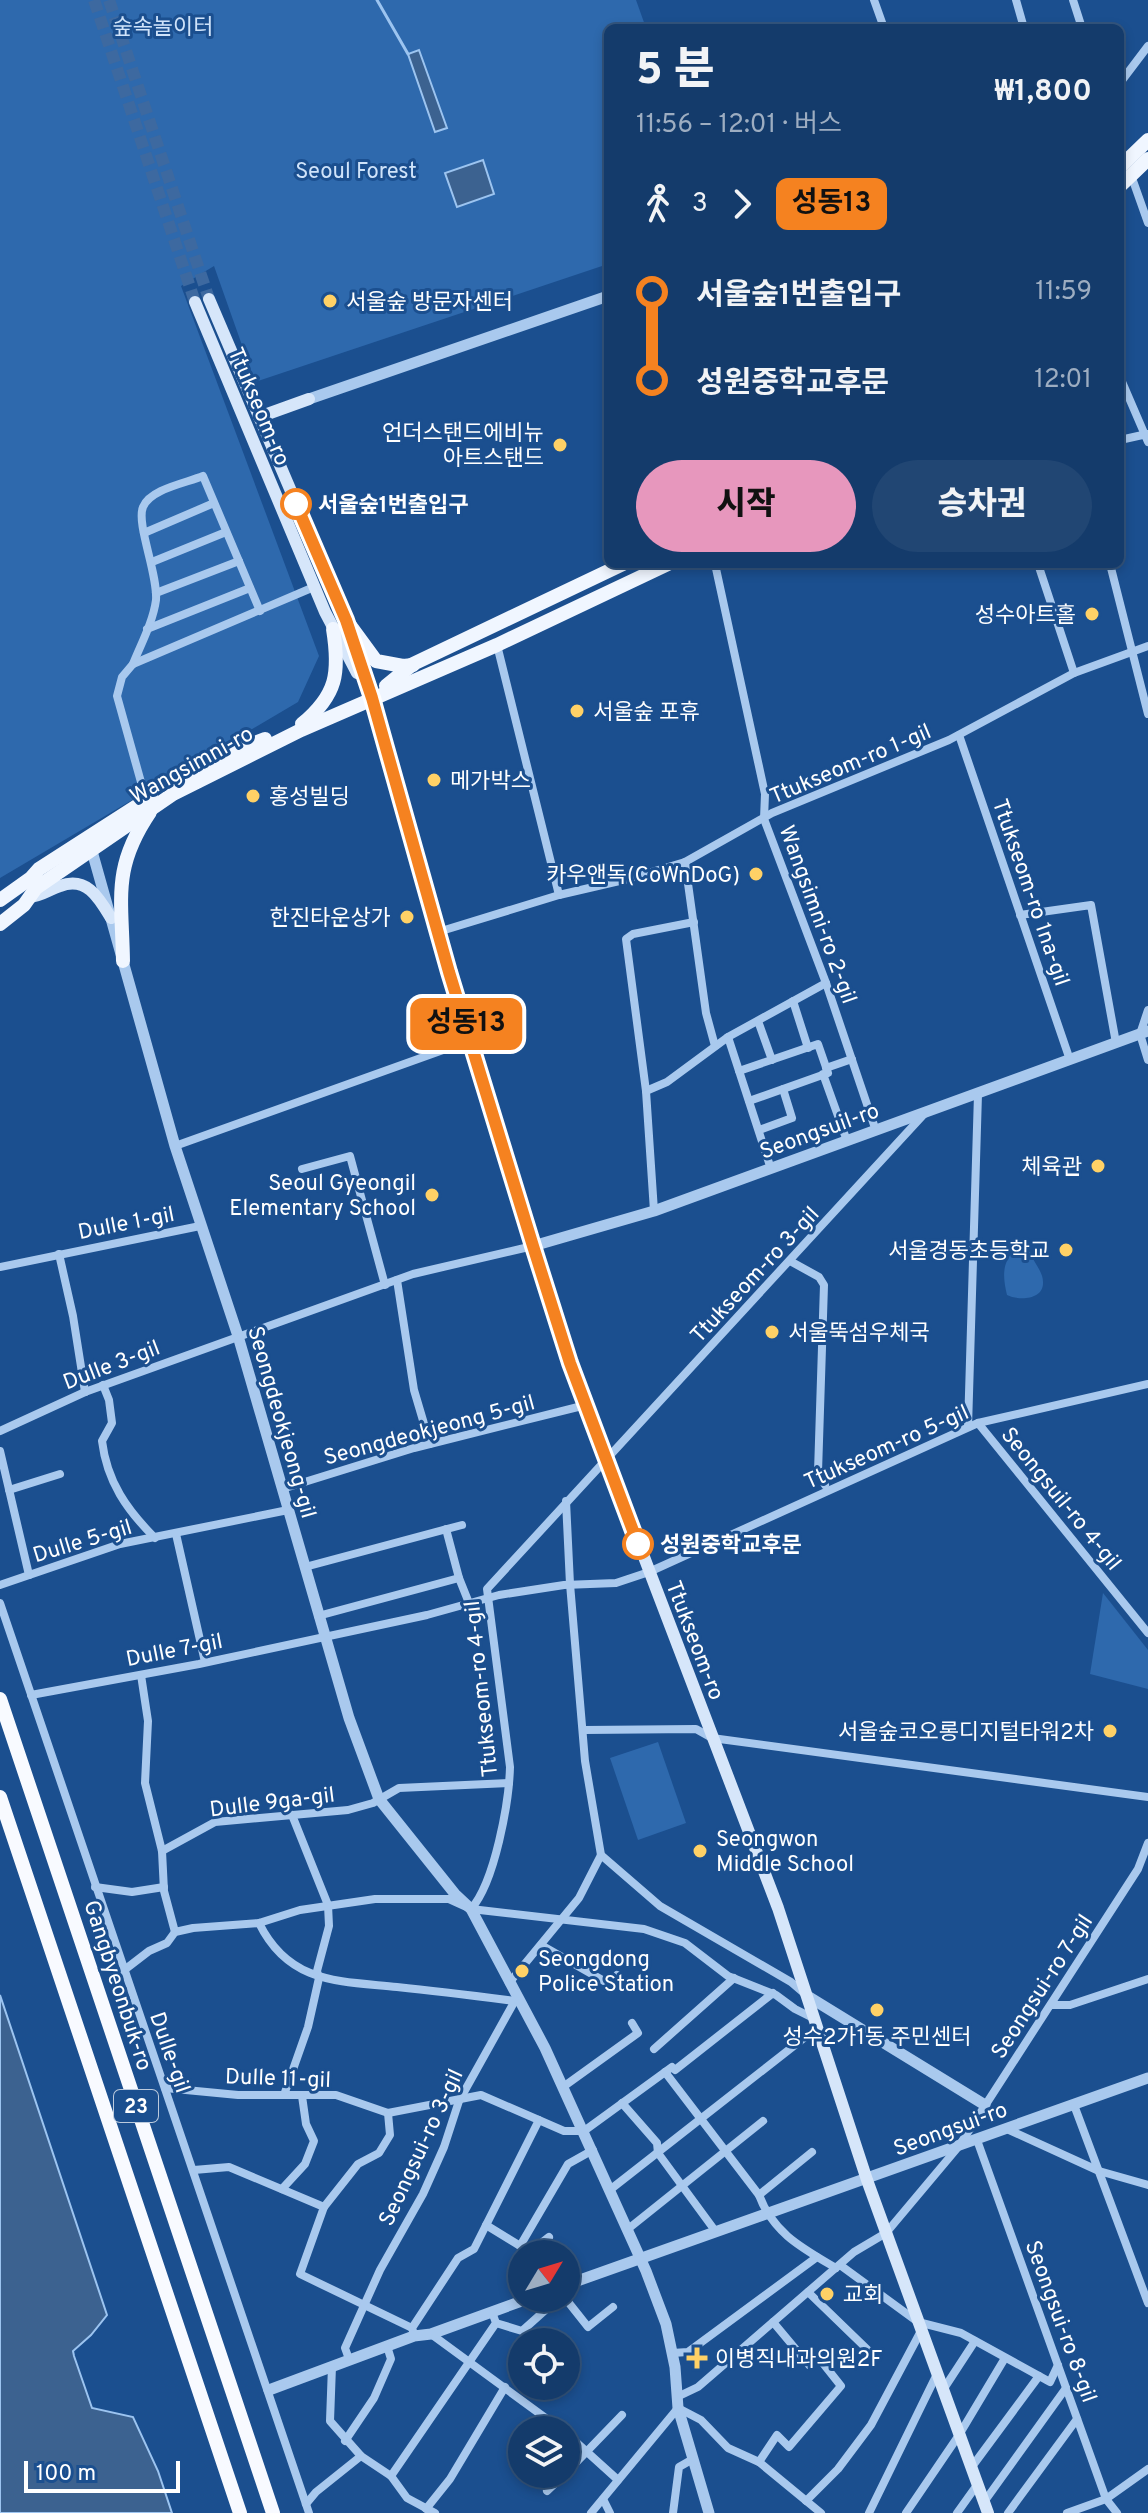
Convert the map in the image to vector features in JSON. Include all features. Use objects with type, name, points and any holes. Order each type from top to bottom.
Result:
[{"type":"highway","name":"Gangbyeonbuk-ro","points":[[0,1699],[273,2513]]},
{"type":"highway","name":"23","points":[[0,1797],[240,2513]]},
{"type":"main road","points":[[1124,176],[1148,140]]},
{"type":"main road","points":[[1124,176],[1148,159]]},
{"type":"main road","name":"Ttukseom-ro","points":[[209,299],[346,620],[372,698],[438,932],[533,1246],[586,1405],[778,1908],[867,2180],[986,2508]]},
{"type":"main road","name":"Ttukseom-ro","points":[[195,302],[314,587],[333,629],[372,698]]},
{"type":"main road","points":[[259,417],[309,399]]},
{"type":"main road","name":"Wangsimni-ro","points":[[0,901],[29,897],[90,844],[150,802],[237,750],[372,698],[413,664],[615,568]]},
{"type":"main road","name":"Wangsimni-ro","points":[[150,802],[301,730],[497,645],[660,568]]},
{"type":"main road","points":[[346,620],[376,661],[404,667],[413,664]]},
{"type":"main road","points":[[300,726],[314,714],[335,682],[337,659],[333,629]]},
{"type":"main road","points":[[123,961],[121,876],[127,853],[150,802]]},
{"type":"main road","name":"Wangsimni-ro","points":[[0,901],[39,869],[90,844]]},
{"type":"main road","points":[[0,924],[24,905],[29,897],[41,896],[62,885],[81,885],[96,894],[111,918]]},
{"type":"street","points":[[874,0],[883,24]]},
{"type":"street","points":[[1016,0],[1023,24]]},
{"type":"street","points":[[1073,0],[1081,24]]},
{"type":"street","points":[[1124,78],[1148,46]]},
{"type":"street","points":[[1124,176],[1146,210],[1148,223]]},
{"type":"street","points":[[309,399],[604,297]]},
{"type":"street","points":[[1124,386],[1147,437],[1124,440]]},
{"type":"street","points":[[150,802],[117,696],[122,677],[133,664],[147,629],[156,593],[152,562],[141,523],[142,508],[151,497],[203,476],[260,611]]},
{"type":"street","points":[[144,533],[214,503]]},
{"type":"street","points":[[152,562],[226,532]]},
{"type":"street","points":[[156,593],[239,561]]},
{"type":"street","name":"Wangsimni-ro 2-gil","points":[[716,568],[765,794],[764,819],[826,983],[876,1131]]},
{"type":"street","points":[[1039,568],[1074,673]]},
{"type":"street","points":[[1111,568],[1148,714]]},
{"type":"street","points":[[133,664],[314,587]]},
{"type":"street","points":[[147,629],[250,588]]},
{"type":"street","points":[[497,645],[559,895]]},
{"type":"street","name":"Ttukseom-ro 1-gil","points":[[438,932],[559,895],[685,862],[772,813],[959,735],[1074,673],[1148,646]]},
{"type":"street","name":"Ttukseom-ro 1na-gil","points":[[959,735],[1070,1060]]},
{"type":"street","name":"Seongdeokjeong-gil","points":[[90,844],[175,1146],[238,1336],[349,1718],[379,1799],[455,1894],[471,1909],[593,2150],[641,2258],[666,2324],[678,2402],[709,2513]]},
{"type":"street","points":[[685,862],[706,1013],[715,1046]]},
{"type":"street","points":[[1020,915],[1091,905],[1116,1043]]},
{"type":"street","points":[[654,1211],[646,1091],[626,939],[633,934],[694,922]]},
{"type":"street","points":[[646,1091],[667,1082],[728,1037],[826,983]]},
{"type":"street","points":[[793,1001],[808,1048]]},
{"type":"street","points":[[1148,1010],[1144,1033],[1148,1060]]},
{"type":"street","points":[[758,1021],[772,1060]]},
{"type":"street","name":"Seongsuil-ro","points":[[533,1246],[654,1211],[1144,1033]]},
{"type":"street","points":[[728,1037],[771,1169]]},
{"type":"street","points":[[175,1146],[471,1040]]},
{"type":"street","points":[[739,1071],[818,1044],[847,1141]]},
{"type":"street","points":[[749,1101],[852,1059]]},
{"type":"street","points":[[759,1130],[792,1118],[783,1089]]},
{"type":"street","name":"Seongsuil-ro 4-gil","points":[[968,1427],[978,1094]]},
{"type":"street","name":"Ttukseom-ro 3-gil","points":[[606,1457],[925,1113]]},
{"type":"street","points":[[302,1169],[350,1156],[385,1285]]},
{"type":"street","name":"Dulle 1-gil","points":[[0,1267],[200,1226]]},
{"type":"street","name":"Dulle 3-gil","points":[[0,1431],[103,1385],[413,1274],[533,1246]]},
{"type":"street","name":"Dulle 1-gil","points":[[59,1254],[85,1392]]},
{"type":"street","points":[[790,1261],[819,1277],[824,1285],[818,1472],[825,1485]]},
{"type":"street","points":[[397,1280],[414,1390],[430,1444]]},
{"type":"street","name":"Ttukseom-ro 5-gil","points":[[488,1598],[570,1584],[616,1583],[649,1572],[978,1423],[1148,1384]]},
{"type":"street","points":[[103,1385],[112,1423],[102,1441],[115,1489],[155,1538]]},
{"type":"street","name":"Seongdeokjeong 5-gil","points":[[282,1489],[430,1444],[586,1405]]},
{"type":"street","name":"Seongsuil-ro 4-gil","points":[[978,1423],[1148,1633]]},
{"type":"street","points":[[0,1451],[29,1575]]},
{"type":"street","name":"Ttukseom-ro 4-gil","points":[[471,1909],[479,1900],[487,1879],[510,1767],[487,1589],[606,1457]]},
{"type":"street","points":[[9,1490],[60,1474]]},
{"type":"street","points":[[509,1983],[579,1898],[601,1855],[585,1761],[566,1501]]},
{"type":"street","name":"Dulle 5-gil","points":[[0,1585],[120,1544],[288,1510]]},
{"type":"street","points":[[305,1567],[462,1525]]},
{"type":"street","points":[[446,1529],[469,1603]]},
{"type":"street","points":[[176,1534],[205,1662]]},
{"type":"street","points":[[318,1616],[459,1578]]},
{"type":"street","name":"Dulle 7-gil","points":[[31,1695],[427,1615],[488,1598]]},
{"type":"street","name":"Dulle-gil","points":[[0,1603],[308,2509]]},
{"type":"street","points":[[141,1675],[148,1721],[145,1783],[162,1851],[164,1887],[175,1932]]},
{"type":"street","points":[[584,1730],[696,1729],[712,1738],[1148,1797]]},
{"type":"street","name":"Dulle 9ga-gil","points":[[162,1851],[209,1824],[348,1810],[364,1806],[399,1788],[509,1783]]},
{"type":"street","points":[[284,2095],[308,2027],[319,1978],[317,1971],[329,1926],[328,1905],[292,1815]]},
{"type":"street","name":"Seongsui-ro 7-gil","points":[[959,2146],[1138,1869],[1146,1855],[1148,1843]]},
{"type":"street","points":[[601,1855],[660,1906],[791,1982],[809,1997],[985,2105]]},
{"type":"street","points":[[95,1887],[132,1892],[164,1887]]},
{"type":"street","points":[[123,1971],[142,1956],[167,1943],[175,1932],[193,1928],[259,1923],[300,1910],[366,1899],[449,1899],[471,1909],[644,1929],[685,1943],[734,1978],[773,1993],[817,2023],[611,2189]]},
{"type":"street","points":[[259,1923],[281,1955],[319,1978],[349,1984],[516,1999]]},
{"type":"street","points":[[541,1945],[611,1985],[617,1975]]},
{"type":"street","points":[[654,2049],[734,1978]]},
{"type":"street","points":[[1051,2005],[1070,2005],[1148,1979]]},
{"type":"street","points":[[584,2131],[672,2067],[675,2070],[773,1993]]},
{"type":"street","name":"Seongsui-ro 3-gil","points":[[349,2359],[345,2348],[380,2270],[423,2194],[444,2147],[459,2101],[516,1999]]},
{"type":"street","points":[[563,2087],[638,2033],[632,2023]]},
{"type":"street","points":[[665,2072],[759,2195],[766,2215],[795,2244],[838,2266],[920,2326],[961,2333],[1050,2382],[1058,2365]]},
{"type":"street","name":"Seongsui-ro","points":[[580,2280],[1148,2078]]},
{"type":"street","name":"Dulle 11-gil","points":[[165,2088],[238,2095],[336,2095],[388,2113],[481,2095],[564,2131],[584,2131]]},
{"type":"street","points":[[282,2189],[305,2164],[314,2141],[306,2124],[302,2096]]},
{"type":"street","points":[[622,2103],[657,2143],[658,2153],[716,2232]]},
{"type":"street","points":[[1074,2105],[1148,2303]]},
{"type":"street","points":[[388,2113],[390,2135],[379,2153],[358,2164],[324,2207],[300,2274],[413,2332],[431,2334],[494,2317],[508,2309]]},
{"type":"street","points":[[269,2390],[387,2346],[413,2332],[458,2258],[474,2249],[539,2120]]},
{"type":"street","points":[[628,2229],[763,2121]]},
{"type":"street","points":[[1007,2129],[1099,2171],[1148,2185]]},
{"type":"street","name":"Seongsui-ro 8-gil","points":[[977,2140],[1106,2499],[1117,2513]]},
{"type":"street","points":[[591,2513],[678,2402],[854,2252],[886,2233],[959,2146]]},
{"type":"street","points":[[529,2240],[568,2164],[593,2150]]},
{"type":"street","points":[[759,2195],[812,2152]]},
{"type":"street","points":[[194,2170],[229,2167],[324,2207]]},
{"type":"street","points":[[486,2225],[508,2241]]},
{"type":"street","points":[[545,2240],[549,2237]]},
{"type":"street","points":[[672,2353],[688,2352],[817,2257]]},
{"type":"street","points":[[808,2292],[870,2352]]},
{"type":"street","points":[[576,2312],[588,2327],[613,2307]]},
{"type":"street","points":[[494,2317],[522,2331],[543,2312]]},
{"type":"street","points":[[391,2476],[469,2362],[494,2317]]},
{"type":"street","points":[[759,2462],[777,2435],[789,2447],[841,2386],[818,2357],[809,2365],[773,2322]]},
{"type":"street","points":[[806,2501],[838,2469],[871,2425],[920,2326]]},
{"type":"street","points":[[431,2334],[543,2416]]},
{"type":"street","points":[[943,2390],[975,2341]]},
{"type":"street","points":[[345,2441],[374,2398],[391,2359],[387,2346]]},
{"type":"street","points":[[906,2513],[959,2435],[1005,2358]]},
{"type":"street","points":[[332,2366],[330,2421],[361,2456],[391,2476],[407,2498],[435,2513]]},
{"type":"street","points":[[869,2513],[937,2374]]},
{"type":"street","points":[[971,2468],[1039,2376]]},
{"type":"street","points":[[426,2509],[450,2479],[505,2387]]},
{"type":"street","points":[[986,2508],[1066,2388]]},
{"type":"street","points":[[678,2402],[728,2448],[759,2462],[821,2513]]},
{"type":"street","points":[[580,2459],[622,2415]]},
{"type":"street","points":[[1008,2513],[1077,2419]]},
{"type":"street","points":[[580,2446],[618,2480]]},
{"type":"street","points":[[308,2509],[316,2492],[361,2456]]},
{"type":"street","points":[[673,2513],[679,2467],[693,2459]]},
{"type":"street","points":[[1067,2513],[1106,2499],[1148,2469]]},
{"type":"street","points":[[957,2513],[977,2485]]},
{"type":"street","points":[[547,2491],[550,2488]]},
{"type":"street","points":[[603,2499],[610,2513]]},
{"type":"street","points":[[1090,2513],[1096,2502]]},
{"type":"green space","name":"Seoul Forest","points":[[0,0],[636,0],[645,24],[604,24],[604,265],[255,382],[214,266],[181,286],[319,656],[298,702],[0,878]]},
{"type":"green space","points":[[1016,1249],[1030,1252],[1043,1278],[1042,1288],[1030,1298],[1007,1295],[1004,1270]]},
{"type":"green space","points":[[1103,1593],[1148,1650],[1148,1689],[1090,1674]]},
{"type":"green space","points":[[658,1742],[686,1823],[638,1840],[610,1758]]},
{"type":"shaded area","points":[[419,50],[447,128],[435,132],[408,54]]},
{"type":"shaded area","points":[[483,160],[494,194],[457,207],[445,173]]},
{"type":"shaded area","points":[[0,1995],[107,2315],[73,2351],[74,2356],[92,2408],[133,2417],[158,2471],[172,2513],[0,2513]]},
{"type":"waterway","points":[[377,0],[408,54]]},
{"type":"tunnel","points":[[94,0],[195,302]]},
{"type":"tunnel","points":[[109,0],[209,299]]},
{"type":"bus line","name":"성동13","points":[[296,504],[346,620],[372,698],[449,972],[533,1246],[570,1363],[638,1544]]},
{"type":"place","name":"서울숲 방문자센터","points":[[330,301]]},
{"type":"place","name":"언더스탠드에비뉴 아트스탠드","points":[[560,445]]},
{"type":"place","name":"서울숲1번출입구","points":[[296,504]]},
{"type":"place","name":"성수아트홀","points":[[1092,614]]},
{"type":"place","name":"서울숲 포휴","points":[[577,711]]},
{"type":"place","name":"메가박스","points":[[434,780]]},
{"type":"place","name":"홍성빌딩","points":[[253,796]]},
{"type":"place","name":"카우앤독(CoWnDoG)","points":[[756,874]]},
{"type":"place","name":"한진타운상가","points":[[407,917]]},
{"type":"place","name":"체육관","points":[[1098,1166]]},
{"type":"place","name":"Seoul Gyeongil Elementary School","points":[[432,1195]]},
{"type":"place","name":"서울경동초등학교","points":[[1066,1250]]},
{"type":"place","name":"서울뚝섬우체국","points":[[772,1332]]},
{"type":"place","name":"성원중학교후문","points":[[638,1544]]},
{"type":"place","name":"서울숲코오롱디지털타워2차","points":[[1110,1731]]},
{"type":"place","name":"Seongwon Middle School","points":[[700,1851]]},
{"type":"place","name":"Seongdong Police Station","points":[[522,1971]]},
{"type":"place","name":"성수2가1동 주민센터","points":[[877,2010]]},
{"type":"place","name":"교회","points":[[827,2294]]},
{"type":"place","name":"이병직내과의원2F","points":[[697,2358]]},
{"type":"park label","name":"숲속놀이터","points":[[163,26]]}]
